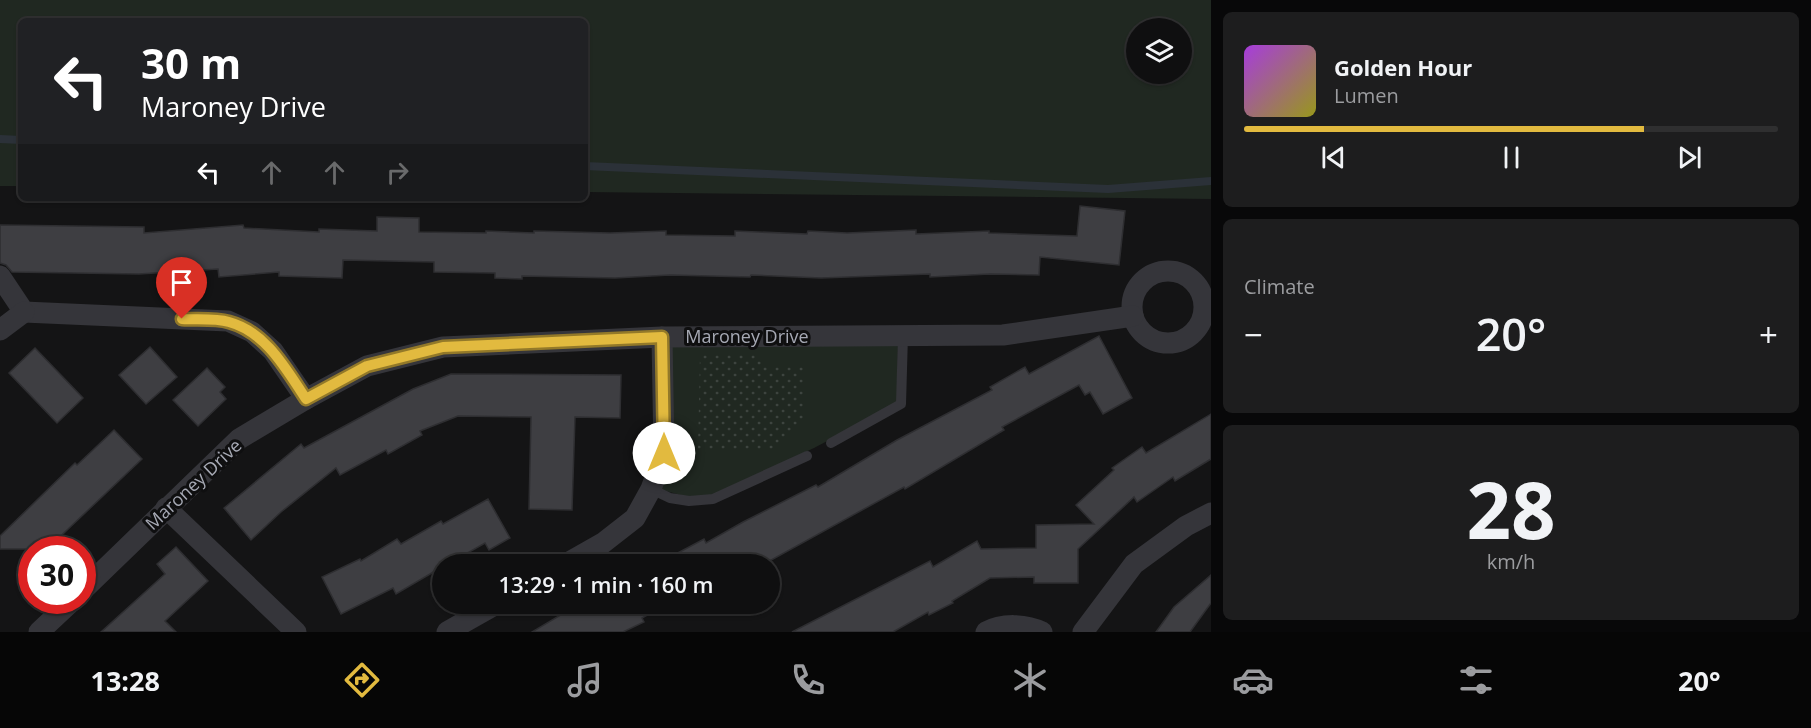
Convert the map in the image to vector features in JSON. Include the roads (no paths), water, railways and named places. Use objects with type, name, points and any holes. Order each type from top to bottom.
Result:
[{"type":"street","points":[[0,276],[24,312]]},
{"type":"street","points":[[0,330],[24,312],[228,321],[252,332],[273,351],[306,399]]},
{"type":"street","name":"Maroney Drive","points":[[96,577],[240,439],[367,366],[443,347],[662,337],[1002,335],[1133,316]]},
{"type":"street","points":[[584,554],[603,543],[635,518],[651,489],[664,453],[662,337]]},
{"type":"street","points":[[166,508],[296,632]]},
{"type":"street","points":[[1083,632],[1134,564],[1186,526],[1211,513]]},
{"type":"street","points":[[39,632],[58,614]]},
{"type":"street","points":[[447,632],[479,614]]},
{"type":"street","points":[[986,632],[996,626],[1031,627],[1042,632]]},
{"type":"lane","points":[[831,442],[901,404],[903,335]]},
{"type":"lane","points":[[651,489],[670,498],[688,501],[713,499],[807,456]]},
{"type":"waterway","points":[[0,139],[18,140]]},
{"type":"waterway","points":[[588,166],[1108,189],[1211,181]]}]
